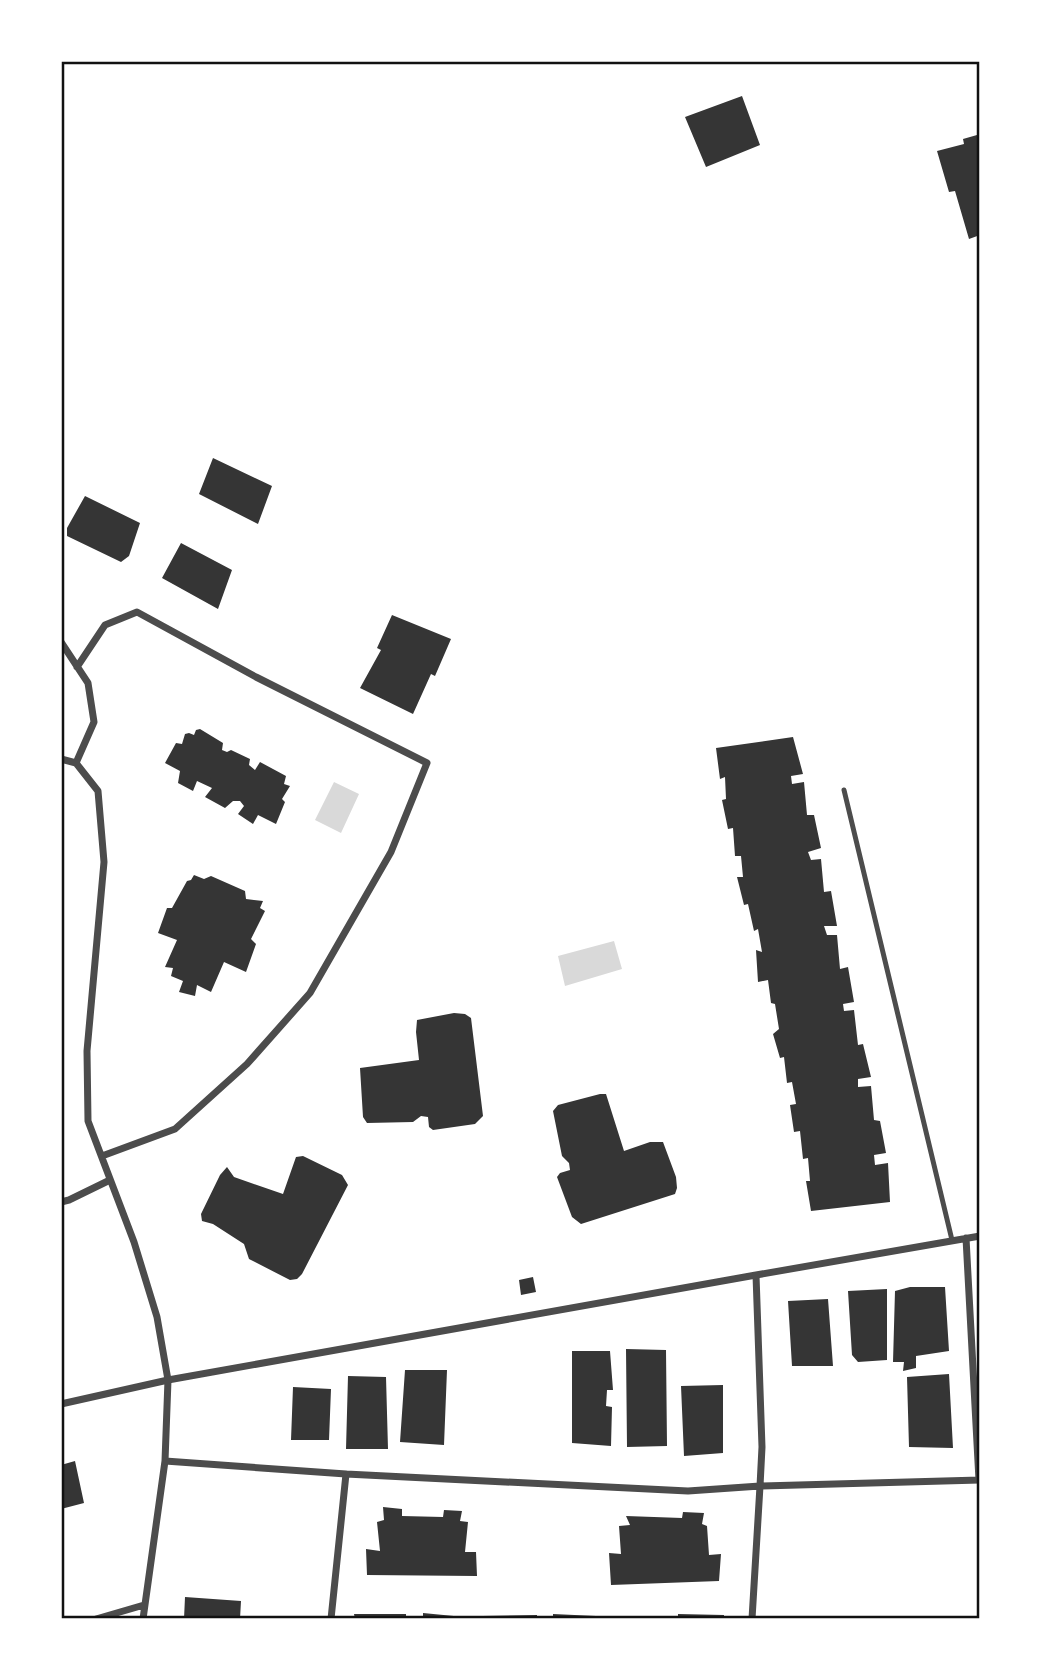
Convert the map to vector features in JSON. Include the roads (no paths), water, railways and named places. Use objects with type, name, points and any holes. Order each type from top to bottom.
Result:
[{"type":"street","points":[[77,667],[105,625],[137,612],[256,677],[427,763],[391,852],[310,993],[247,1064],[175,1129],[102,1156]]},
{"type":"street","points":[[61,642],[88,683],[94,722],[76,763]]},
{"type":"street","points":[[61,759],[76,763],[98,791],[104,862],[88,1051],[88,1121],[134,1242],[157,1317],[168,1380],[165,1461],[144,1619]]},
{"type":"street","points":[[61,1202],[110,1180]]},
{"type":"street","points":[[61,1404],[168,1380],[980,1236]]},
{"type":"street","points":[[165,1461],[346,1474],[688,1490],[979,1480],[966,1238]]},
{"type":"street","points":[[752,1619],[762,1447],[756,1275]]},
{"type":"street","points":[[331,1619],[346,1474]]},
{"type":"street","points":[[96,1619],[144,1605]]},
{"type":"lane","points":[[844,790],[952,1240]]}]
